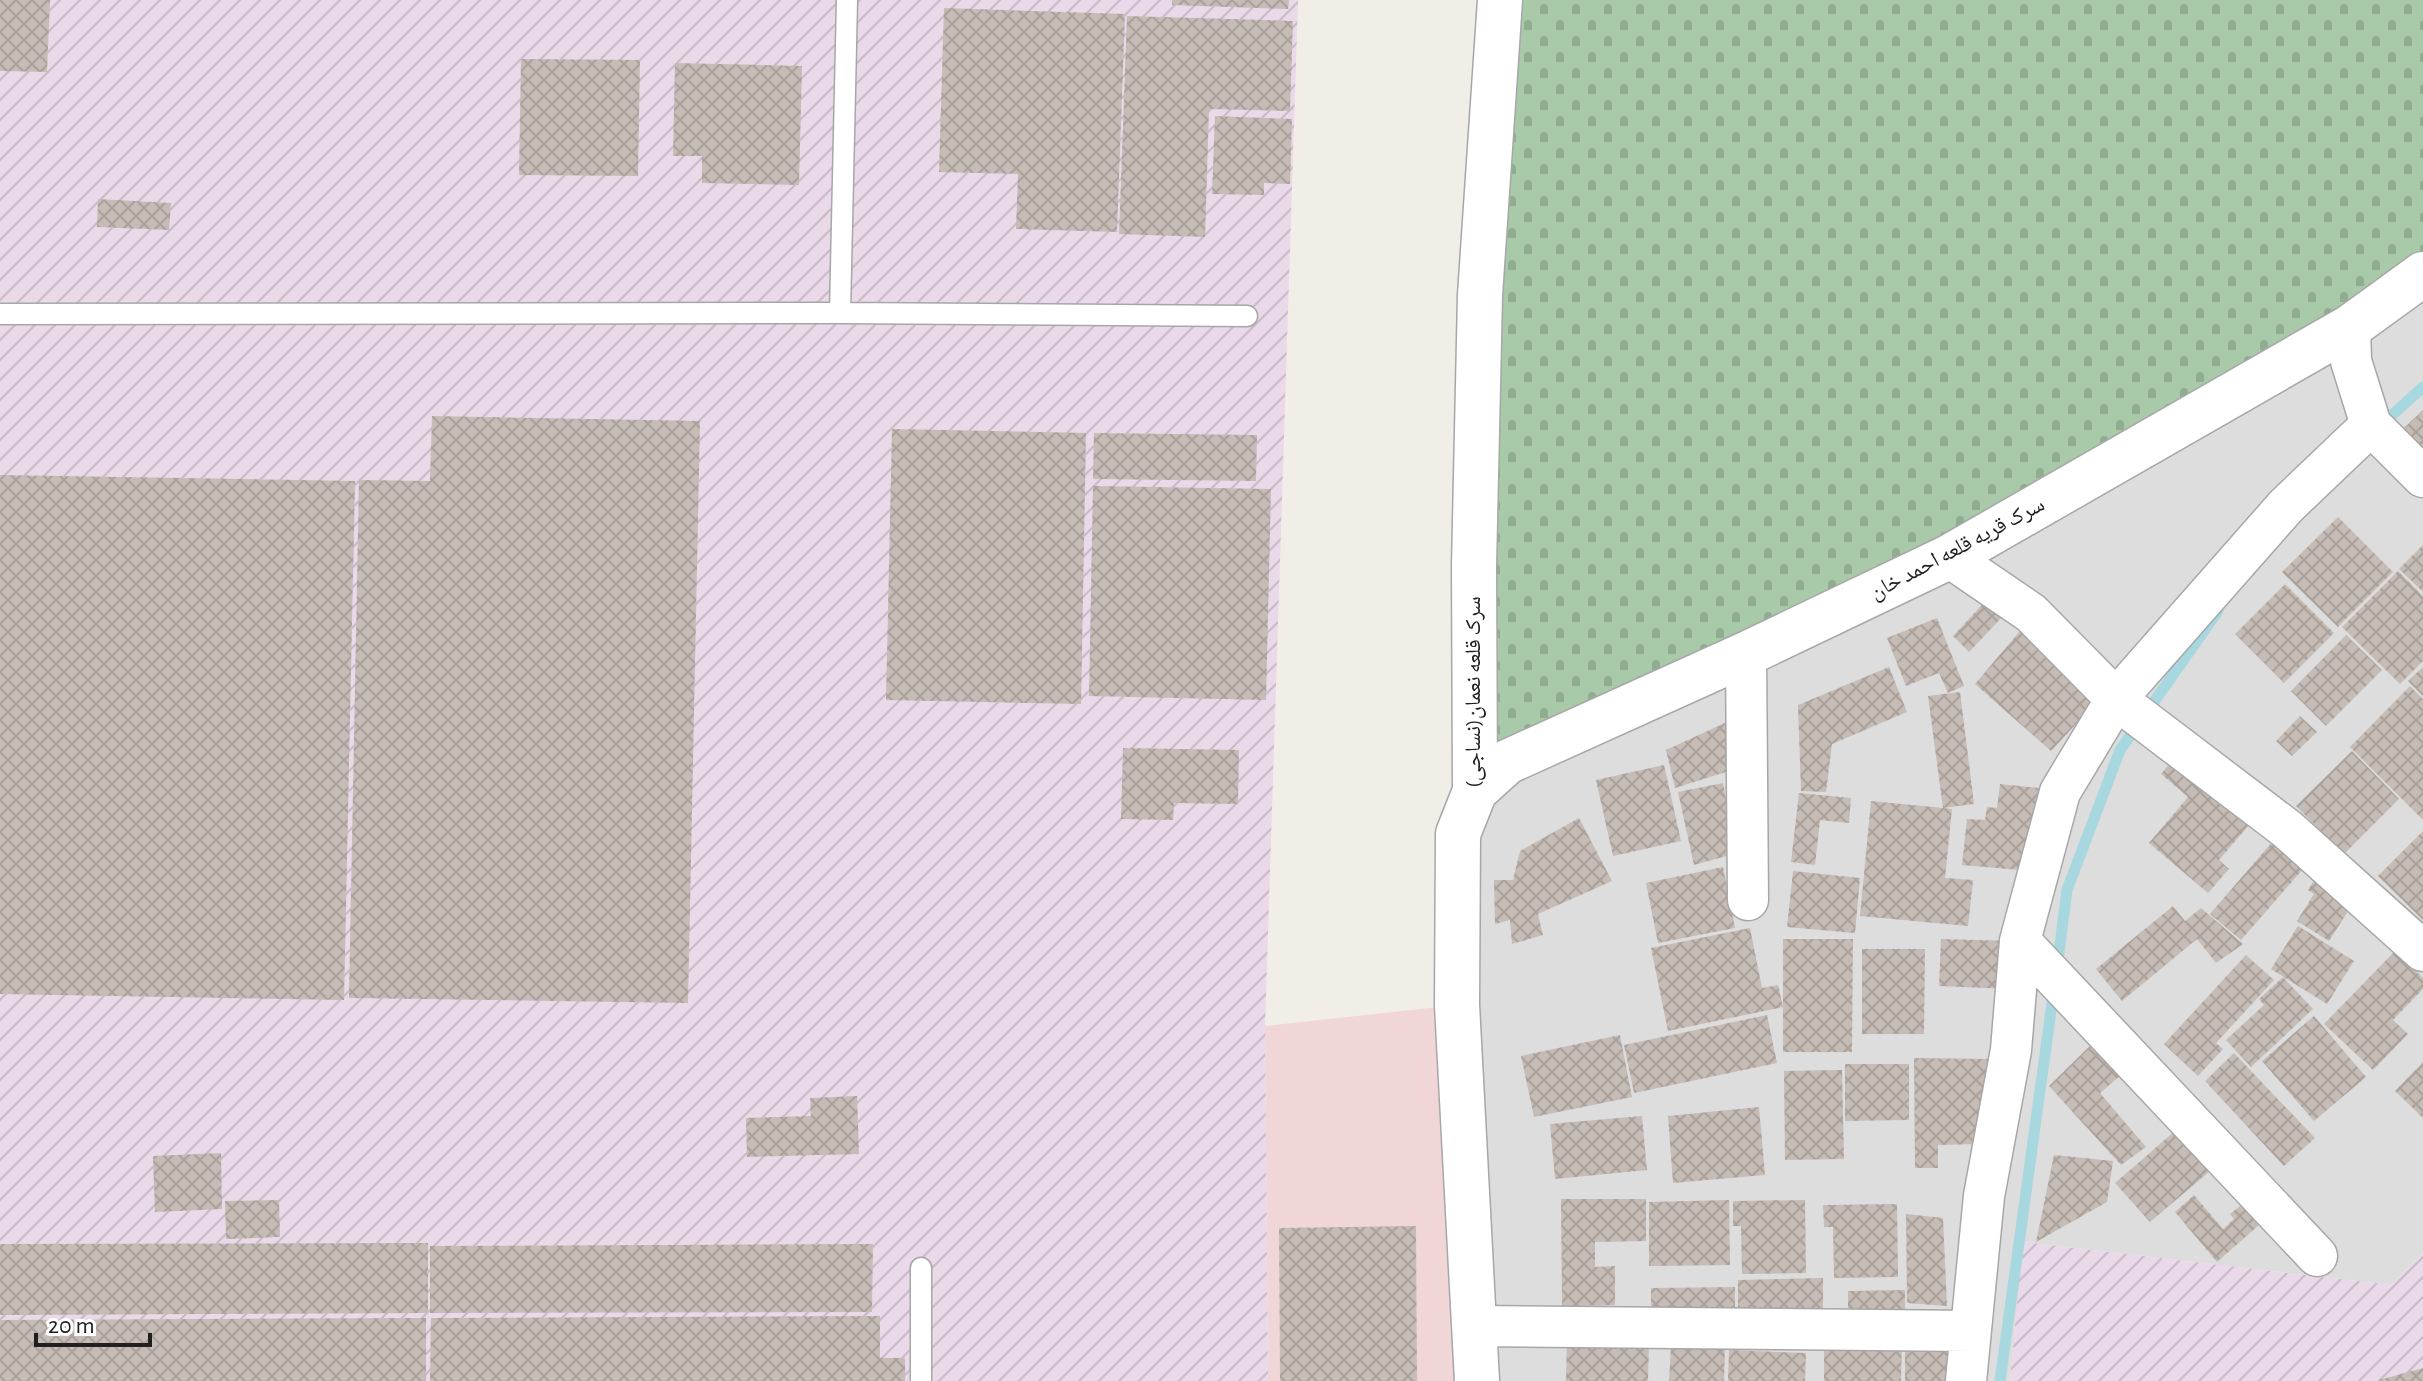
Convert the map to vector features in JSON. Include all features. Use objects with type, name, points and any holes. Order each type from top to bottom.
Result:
[{"type":"street","name":"سرک قلعه نعمان(نساجی)","points":[[1477,1381],[1457,1005],[1458,834],[1475,791],[1474,566],[1480,295],[1500,0]]},
{"type":"street","name":"سرک قریه قلعه احمد خان","points":[[1475,791],[1507,762],[1746,654],[1949,557],[2350,327],[2423,274]]},
{"type":"street","points":[[2350,327],[2351,361],[2371,425],[2423,477]]},
{"type":"street","points":[[1966,1381],[1984,1196],[2011,1050],[2020,941],[2060,792],[2116,699],[2286,506],[2371,425]]},
{"type":"street","points":[[1949,557],[2031,613],[2116,699],[2287,829],[2423,951]]},
{"type":"street","points":[[1746,654],[1748,900]]},
{"type":"street","points":[[2020,941],[2317,1256]]},
{"type":"street","points":[[1476,1326],[1970,1331]]},
{"type":"lane","points":[[840,313],[847,0]]},
{"type":"lane","points":[[0,314],[1247,316]]},
{"type":"lane","points":[[921,1268],[921,1381]]},
{"type":"shaded area","points":[[0,0],[1298,0],[1265,1026],[1268,1381],[0,1381]]},
{"type":"shaded area","points":[[2423,274],[2423,1252],[2391,1285],[2024,1242],[2010,1381],[1477,1381],[1475,791]]},
{"type":"shaded area","points":[[1457,1005],[1477,1381],[1268,1381],[1265,1026]]},
{"type":"shaded area","points":[[2023,1242],[2391,1285],[2423,1252],[2423,1381],[2010,1381]]},
{"type":"green space","points":[[1500,0],[2423,0],[2423,274],[2350,327],[1507,762],[1475,744]]},
{"type":"building","points":[[0,0],[50,0],[47,72],[0,71]]},
{"type":"building","points":[[1172,0],[1289,0],[1288,9],[1172,5]]},
{"type":"building","points":[[944,8],[1125,14],[1117,232],[1016,229],[1018,174],[939,172]]},
{"type":"building","points":[[1127,16],[1293,21],[1290,111],[1209,109],[1205,237],[1119,234]]},
{"type":"building","points":[[521,59],[640,60],[638,176],[519,175]]},
{"type":"building","points":[[675,63],[802,66],[799,185],[702,183],[702,156],[673,156]]},
{"type":"building","points":[[1215,116],[1292,119],[1290,184],[1264,183],[1264,195],[1212,194]]},
{"type":"building","points":[[98,199],[171,203],[169,230],[97,227]]},
{"type":"building","points":[[2423,410],[2423,448],[2404,428]]},
{"type":"building","points":[[432,416],[700,421],[688,1003],[349,998],[359,480],[430,481]]},
{"type":"building","points":[[892,429],[1086,433],[1081,704],[886,700]]},
{"type":"building","points":[[1094,433],[1257,435],[1256,481],[1093,479]]},
{"type":"building","points":[[0,475],[355,481],[344,1000],[0,994]]},
{"type":"building","points":[[1093,486],[1271,489],[1266,700],[1089,696]]},
{"type":"building","points":[[2338,517],[2393,572],[2338,627],[2282,572]]},
{"type":"building","points":[[2423,545],[2423,592],[2399,569]]},
{"type":"building","points":[[2398,571],[2423,596],[2423,661],[2400,684],[2342,627]]},
{"type":"building","points":[[2285,584],[2334,633],[2284,683],[2235,634]]},
{"type":"building","points":[[1992,594],[2009,610],[1969,652],[1953,636]]},
{"type":"building","points":[[1937,618],[1964,686],[1948,693],[1939,673],[1906,686],[1887,638]]},
{"type":"building","points":[[2020,631],[2100,698],[2051,751],[1975,684]]},
{"type":"building","points":[[2346,635],[2382,670],[2326,726],[2291,691]]},
{"type":"building","points":[[1889,667],[1907,712],[1832,744],[1826,792],[1801,791],[1798,705]]},
{"type":"building","points":[[2423,667],[2423,696],[2408,681]]},
{"type":"building","points":[[2410,686],[2423,699],[2423,820],[2350,747]]},
{"type":"building","points":[[1960,692],[1974,804],[1943,808],[1928,696]]},
{"type":"building","points":[[2300,716],[2317,732],[2292,756],[2276,741]]},
{"type":"building","points":[[1727,722],[1732,770],[1675,788],[1666,750]]},
{"type":"building","points":[[1123,748],[1239,750],[1238,804],[1174,803],[1173,820],[1121,819]]},
{"type":"building","points":[[2180,751],[2250,824],[2219,860],[2229,869],[2208,893],[2149,843],[2188,797],[2161,774]]},
{"type":"building","points":[[2352,751],[2399,799],[2344,854],[2296,806]]},
{"type":"building","points":[[1664,765],[1681,841],[1613,856],[1596,780]]},
{"type":"building","points":[[1723,783],[1737,853],[1694,865],[1678,792]]},
{"type":"building","points":[[2000,784],[2039,788],[2031,871],[1962,865],[1967,819],[1985,820],[1987,807],[1997,808]]},
{"type":"building","points":[[1799,793],[1851,798],[1849,823],[1820,820],[1815,865],[1791,862]]},
{"type":"building","points":[[1871,801],[1952,809],[1945,878],[1973,880],[1968,926],[1860,916]]},
{"type":"building","points":[[1579,818],[1612,881],[1538,914],[1543,935],[1512,944],[1510,920],[1495,924],[1494,880],[1513,880],[1520,851]]},
{"type":"building","points":[[2423,831],[2423,920],[2378,876]]},
{"type":"building","points":[[2280,833],[2311,860],[2241,940],[2210,914]]},
{"type":"building","points":[[1723,867],[1735,928],[1658,943],[1646,883]]},
{"type":"building","points":[[1793,871],[1860,878],[1855,933],[1787,927]]},
{"type":"building","points":[[2320,871],[2350,908],[2329,941],[2297,921],[2314,894],[2308,890]]},
{"type":"building","points":[[2173,906],[2185,921],[2201,908],[2243,944],[2216,963],[2197,939],[2122,1001],[2096,969]]},
{"type":"building","points":[[2298,926],[2354,961],[2327,1004],[2271,969]]},
{"type":"building","points":[[1750,928],[1762,988],[1778,985],[1783,1007],[1668,1031],[1651,948]]},
{"type":"building","points":[[1783,939],[1853,939],[1852,1052],[1783,1052]]},
{"type":"building","points":[[1941,939],[2011,941],[2009,989],[1939,986]]},
{"type":"building","points":[[1862,949],[1925,949],[1924,1034],[1862,1034]]},
{"type":"building","points":[[2395,951],[2423,978],[2423,989],[2393,1020],[2408,1034],[2373,1070],[2324,1024]]},
{"type":"building","points":[[2246,955],[2274,980],[2216,1043],[2223,1049],[2198,1076],[2164,1044]]},
{"type":"building","points":[[2283,977],[2313,1009],[2251,1067],[2226,1040],[2264,1005],[2259,999]]},
{"type":"building","points":[[1767,1015],[1777,1063],[1634,1093],[1624,1045]]},
{"type":"building","points":[[2314,1016],[2366,1077],[2314,1121],[2262,1061]]},
{"type":"building","points":[[1620,1035],[1632,1097],[1534,1117],[1521,1056]]},
{"type":"building","points":[[2093,1043],[2121,1075],[2100,1093],[2146,1147],[2121,1165],[2049,1086]]},
{"type":"building","points":[[2234,1053],[2315,1138],[2284,1166],[2205,1081]]},
{"type":"building","points":[[1914,1058],[1991,1059],[1981,1144],[1938,1145],[1938,1168],[1915,1168]]},
{"type":"building","points":[[2423,1062],[2423,1118],[2395,1091]]},
{"type":"building","points":[[1845,1064],[1909,1064],[1909,1120],[1845,1121]]},
{"type":"building","points":[[1842,1070],[1844,1159],[1785,1160],[1784,1071]]},
{"type":"building","points":[[857,1096],[859,1154],[747,1157],[746,1118],[811,1116],[810,1098]]},
{"type":"building","points":[[1759,1107],[1765,1175],[1673,1183],[1668,1116]]},
{"type":"building","points":[[1642,1116],[1647,1170],[1555,1179],[1550,1124]]},
{"type":"building","points":[[2183,1124],[2217,1165],[2150,1222],[2115,1183]]},
{"type":"building","points":[[221,1153],[222,1209],[155,1212],[153,1156]]},
{"type":"building","points":[[2054,1155],[2113,1161],[2107,1202],[2036,1242]]},
{"type":"building","points":[[2194,1195],[2223,1229],[2234,1219],[2230,1214],[2249,1199],[2267,1218],[2217,1262],[2175,1212]]},
{"type":"building","points":[[1561,1199],[1646,1199],[1646,1241],[1595,1242],[1595,1267],[1615,1266],[1615,1305],[1562,1306]]},
{"type":"building","points":[[279,1200],[280,1237],[226,1239],[225,1201]]},
{"type":"building","points":[[1729,1200],[1730,1265],[1649,1266],[1649,1202]]},
{"type":"building","points":[[1805,1200],[1806,1273],[1742,1274],[1741,1226],[1733,1226],[1733,1201]]},
{"type":"building","points":[[1897,1204],[1898,1277],[1834,1278],[1833,1227],[1824,1227],[1823,1205]]},
{"type":"building","points":[[1906,1214],[1943,1218],[1947,1306],[1907,1303]]},
{"type":"building","points":[[1416,1226],[1417,1381],[1280,1381],[1279,1228]]},
{"type":"building","points":[[428,1243],[428,1313],[0,1315],[0,1244]]},
{"type":"building","points":[[873,1244],[872,1312],[430,1313],[430,1246]]},
{"type":"building","points":[[1823,1278],[1823,1318],[1738,1319],[1738,1280]]},
{"type":"building","points":[[1735,1287],[1735,1319],[1651,1320],[1651,1288]]},
{"type":"building","points":[[1905,1290],[1905,1320],[1848,1321],[1848,1291]]},
{"type":"building","points":[[880,1316],[880,1358],[905,1358],[905,1381],[430,1381],[431,1318]]},
{"type":"building","points":[[426,1318],[426,1381],[0,1381],[0,1320]]},
{"type":"building","points":[[1567,1340],[1649,1344],[1648,1381],[1566,1381]]},
{"type":"building","points":[[1824,1344],[1902,1344],[1901,1381],[1824,1381]]},
{"type":"building","points":[[1671,1346],[1725,1348],[1724,1381],[1669,1381]]},
{"type":"building","points":[[1905,1346],[1955,1347],[1953,1381],[1905,1381]]},
{"type":"building","points":[[1729,1350],[1806,1353],[1805,1381],[1728,1381]]},
{"type":"building","points":[[2423,1368],[2423,1381],[2379,1381],[2379,1380]]},
{"type":"waterway","points":[[2381,425],[2423,387]]},
{"type":"waterway","points":[[2057,968],[2067,890],[2120,750],[2218,611]]},
{"type":"waterway","points":[[2000,1381],[2054,989]]}]
